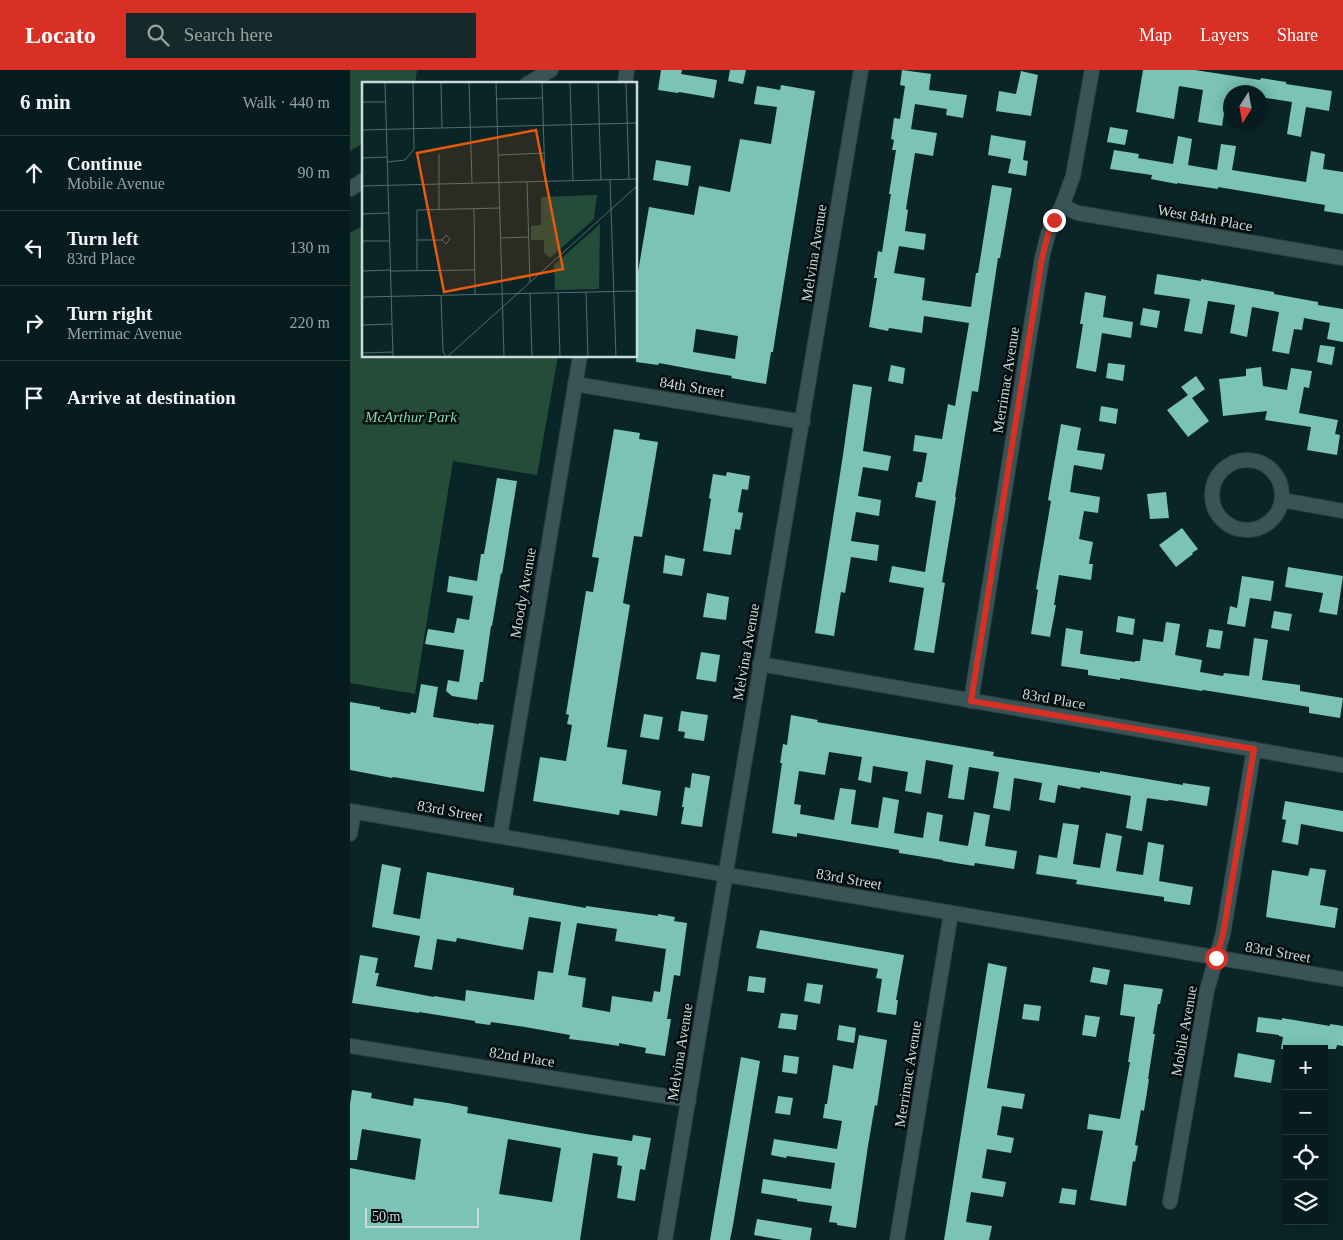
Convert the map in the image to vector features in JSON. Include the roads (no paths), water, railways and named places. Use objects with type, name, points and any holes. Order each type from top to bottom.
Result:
[{"type":"street","points":[[530,82],[551,70]]},
{"type":"street","name":"Melvina Avenue","points":[[665,1240],[861,70]]},
{"type":"street","name":"Merrimac Avenue","points":[[971,701],[1042,258],[1048,234],[1062,206],[1073,176],[1092,70]]},
{"type":"street","points":[[350,189],[362,181]]},
{"type":"street","name":"West 84th Place","points":[[1062,206],[1078,212],[1343,258]]},
{"type":"street","name":"Moody Avenue","points":[[500,836],[580,358]]},
{"type":"street","name":"84th Street","points":[[576,384],[802,422]]},
{"type":"street","points":[[1246,460],[1265,466],[1273,472],[1279,480],[1282,500],[1272,519],[1264,526],[1243,530],[1232,527],[1217,513],[1212,492],[1214,482],[1227,466],[1246,460]]},
{"type":"street","points":[[1282,500],[1343,511]]},
{"type":"street","name":"83rd Place","points":[[760,664],[1343,765]]},
{"type":"street","name":"Mobile Avenue","points":[[1170,1202],[1207,990],[1223,934],[1254,749]]},
{"type":"street","points":[[350,834],[352,811]]},
{"type":"street","name":"83rd Street","points":[[352,811],[1343,979]]},
{"type":"street","name":"Merrimac Avenue","points":[[897,1240],[951,913]]},
{"type":"street","name":"82nd Place","points":[[350,1046],[688,1100]]},
{"type":"park label","name":"McArthur Park","points":[[411,417]]}]
